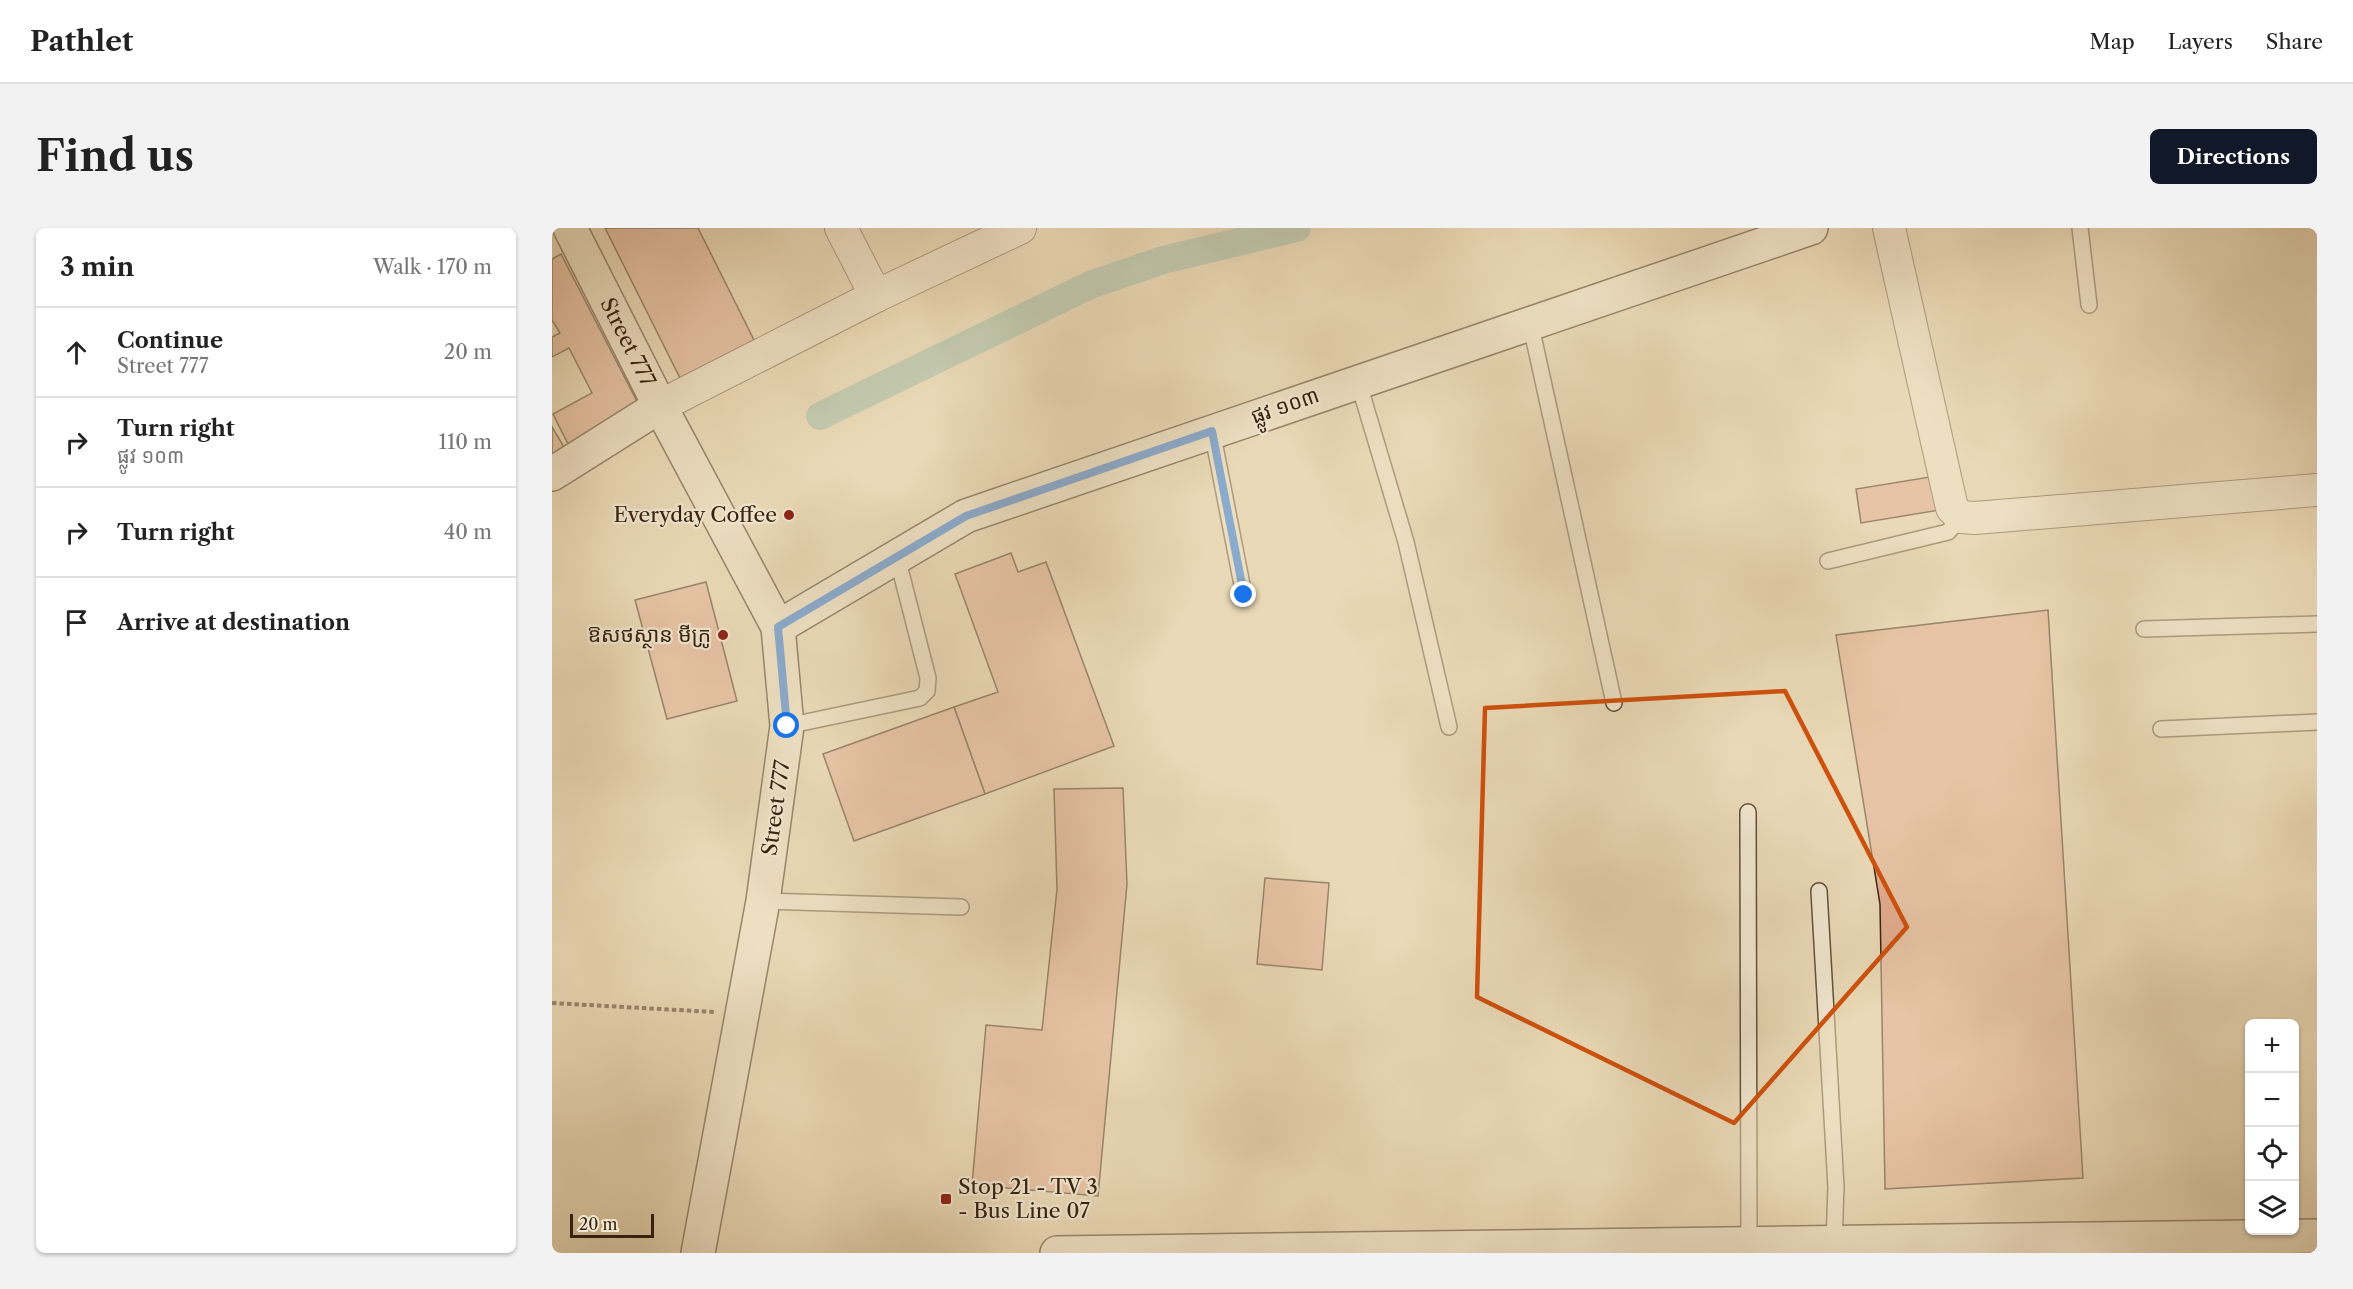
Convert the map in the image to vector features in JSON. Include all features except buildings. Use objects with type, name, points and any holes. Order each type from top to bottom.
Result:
[{"type":"street","name":"Street 777","points":[[570,228],[660,406],[778,627],[787,726],[763,901],[698,1253]]},
{"type":"street","points":[[841,228],[876,296]]},
{"type":"street","points":[[552,474],[660,406],[876,296],[1020,228]]},
{"type":"street","name":"ផ្លូវ ១០៣","points":[[778,627],[966,516],[1811,228]]},
{"type":"street","points":[[1889,228],[1952,508],[1961,517],[1987,517],[2317,490]]},
{"type":"street","points":[[1057,1253],[1749,1248],[1834,1242],[1923,1246],[2317,1236]]},
{"type":"lane","points":[[2080,228],[2089,305]]},
{"type":"lane","points":[[1530,322],[1614,703]]},
{"type":"lane","points":[[1358,381],[1406,542],[1449,727]]},
{"type":"lane","points":[[1212,431],[1244,595]]},
{"type":"lane","points":[[1828,561],[1948,532],[1961,517]]},
{"type":"lane","points":[[787,726],[920,698],[927,691],[928,678],[897,557]]},
{"type":"lane","points":[[2144,629],[2317,624]]},
{"type":"lane","points":[[2161,729],[2317,722]]},
{"type":"lane","points":[[1748,812],[1749,1248]]},
{"type":"lane","points":[[1819,891],[1836,1187],[1834,1242]]},
{"type":"lane","points":[[763,901],[961,907]]},
{"type":"path","points":[[552,1003],[741,1014]]},
{"type":"highlighted area","points":[[1785,691],[1907,927],[1734,1123],[1477,997],[1485,708]]},
{"type":"waterway","points":[[820,416],[1090,285],[1163,260],[1297,228]]},
{"type":"place","name":"Everyday Coffee","points":[[789,515]]},
{"type":"place","name":"ឱសថស្ថាន មីក្រូ","points":[[723,635]]},
{"type":"place","name":"Stop 21 - TV 3 - Bus Line 07","points":[[946,1199]]},
{"type":"route","points":[[787,726],[778,627],[966,516],[1212,431],[1244,595]]}]
